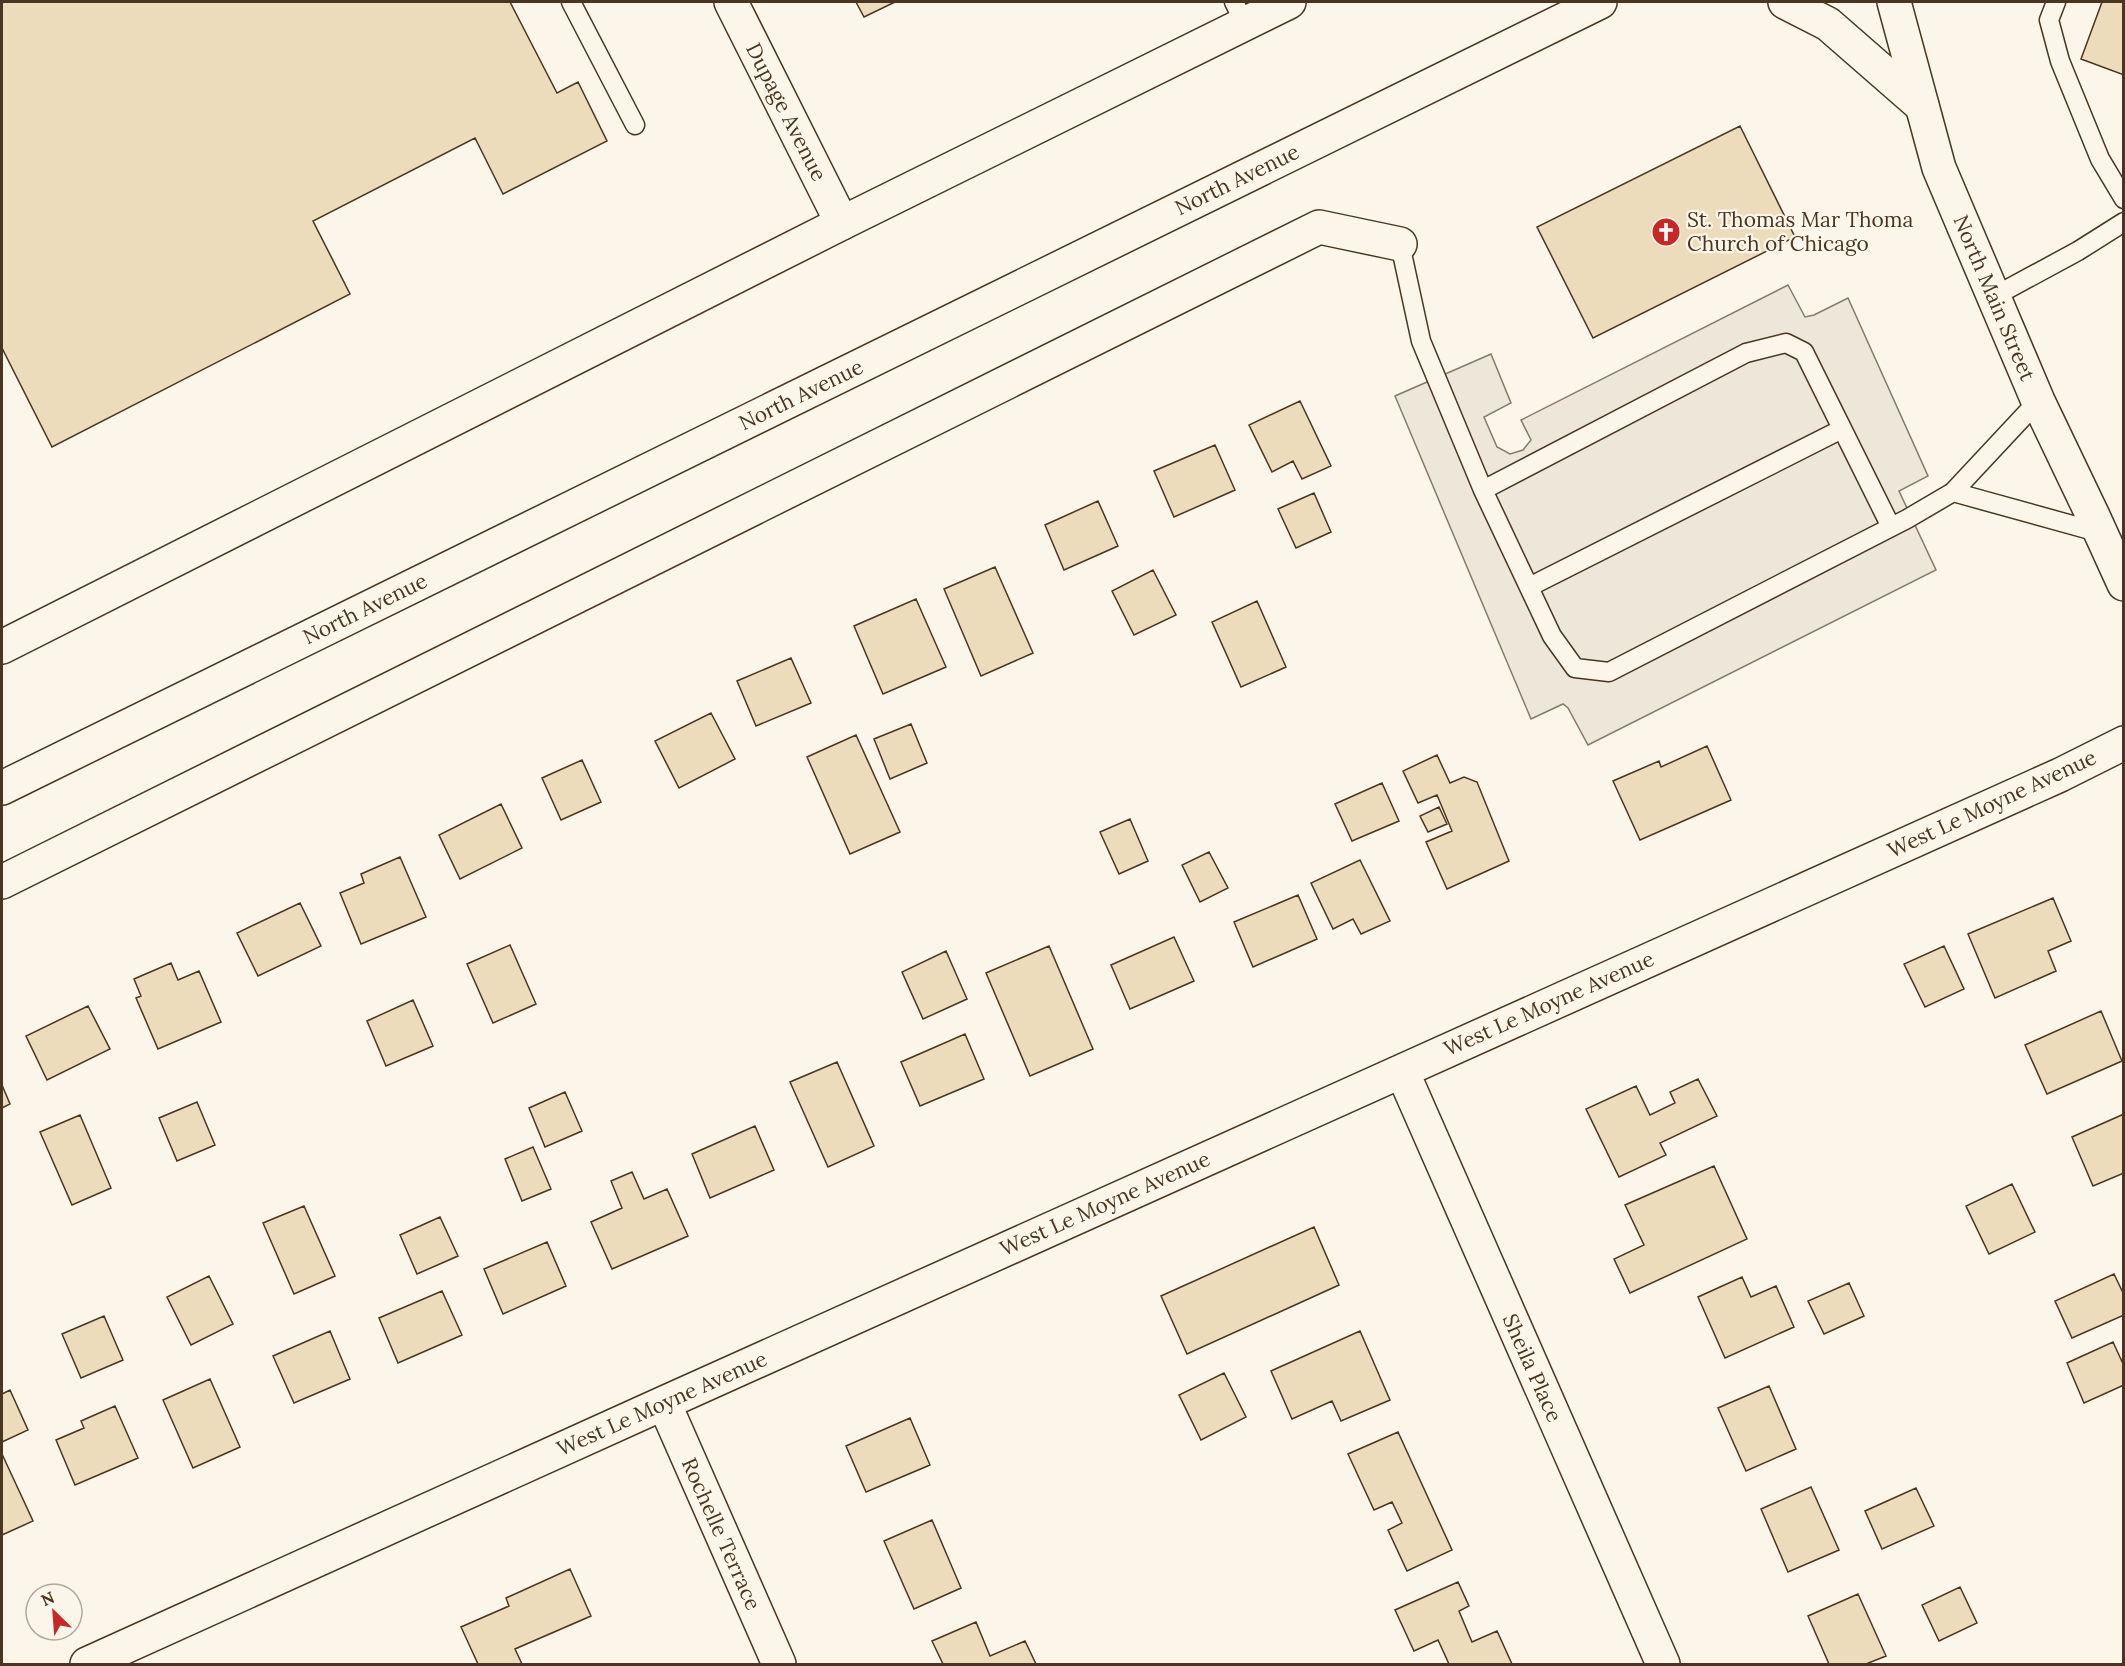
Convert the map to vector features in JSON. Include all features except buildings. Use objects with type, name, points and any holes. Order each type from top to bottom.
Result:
[{"type":"street","name":"Dupage Avenue","points":[[731,2],[842,223]]},
{"type":"street","points":[[2,647],[842,223],[1240,13],[1289,2]]},
{"type":"street","name":"North Avenue","points":[[2,788],[1600,2]]},
{"type":"street","points":[[1785,2],[1828,24],[1922,106]]},
{"type":"street","name":"North Main Street","points":[[1894,2],[1939,168],[2038,401],[2124,584]]},
{"type":"street","points":[[2,882],[1319,227],[1400,244]]},
{"type":"street","name":"West Le Moyne Avenue","points":[[87,1665],[2049,780],[2124,743]]},
{"type":"street","name":"Sheila Place","points":[[1402,1071],[1663,1665]]},
{"type":"street","name":"Rochelle Terrace","points":[[664,1403],[779,1665]]},
{"type":"lane","points":[[571,2],[635,125]]},
{"type":"lane","points":[[2056,2],[2049,20],[2060,61],[2100,159],[2124,199]]},
{"type":"lane","points":[[1994,297],[2078,251],[2124,222]]},
{"type":"lane","points":[[1400,244],[1421,341],[1484,490],[1552,636],[1575,668],[1609,672],[1891,527],[1953,492],[2038,401]]},
{"type":"lane","points":[[1484,490],[1746,353],[1786,343],[1804,352],[1891,527]]},
{"type":"lane","points":[[1529,587],[1842,429]]},
{"type":"lane","points":[[1953,492],[2101,533]]},
{"type":"shaded area","points":[[1788,285],[1805,317],[1814,315],[1848,298],[1928,476],[1899,491],[1936,570],[1588,745],[1568,708],[1563,704],[1531,719],[1395,396],[1491,354],[1511,403],[1484,417],[1497,447],[1510,454],[1523,450],[1531,440],[1521,420]]},
{"type":"place","name":"St. Thomas Mar Thoma Church of Chicago","points":[[1666,232]]}]
